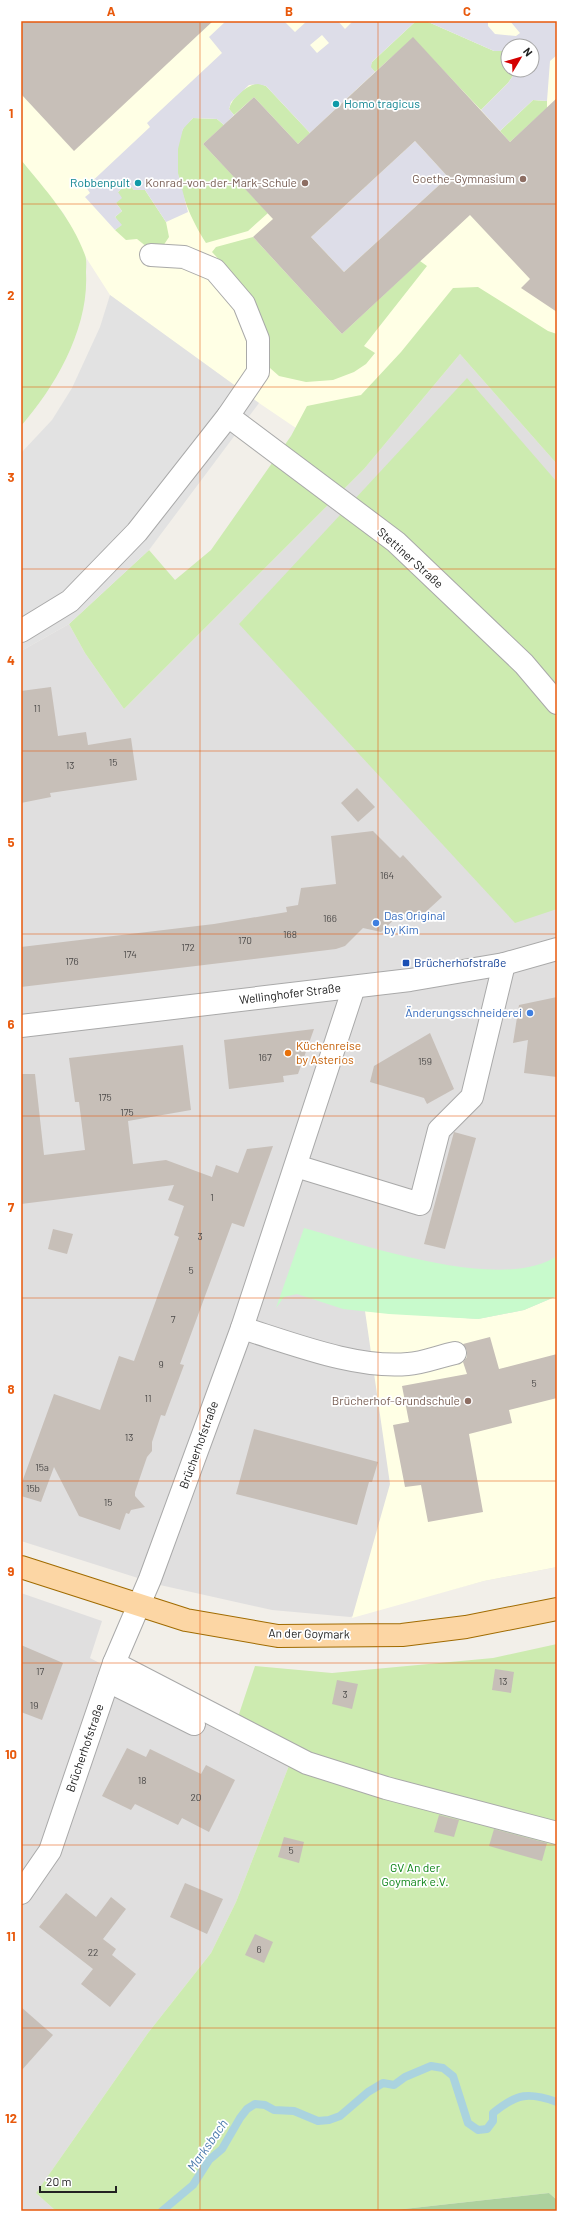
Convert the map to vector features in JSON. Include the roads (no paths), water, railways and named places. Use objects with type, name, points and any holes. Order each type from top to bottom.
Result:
[{"type":"main road","name":"An der Goymark","points":[[21,1567],[139,1606],[197,1622],[278,1636],[402,1635],[466,1627],[557,1608]]},
{"type":"street","points":[[21,631],[70,601],[132,537],[228,416],[258,372],[258,339],[244,304],[215,270],[184,257],[151,255]]},
{"type":"street","name":"Stettiner Straße","points":[[228,416],[396,542],[524,664],[557,703]]},
{"type":"street","name":"Wellinghofer Straße","points":[[21,1026],[354,987],[504,964],[557,949]]},
{"type":"street","points":[[296,1166],[420,1204],[439,1130],[472,1097],[504,964]]},
{"type":"street","name":"Brücherhofstraße","points":[[21,1893],[50,1851],[111,1672],[139,1606],[242,1328],[354,987]]},
{"type":"street","points":[[242,1328],[308,1348],[372,1364],[409,1364],[455,1353]]},
{"type":"street","points":[[111,1672],[194,1724]]},
{"type":"street","points":[[111,1672],[307,1763],[386,1788],[557,1834]]},
{"type":"waterway","name":"Marksbach","points":[[162,2211],[193,2185],[209,2160],[222,2149],[240,2118],[247,2109],[255,2104],[265,2105],[274,2110],[294,2111],[318,2121],[329,2120],[340,2116],[368,2092],[383,2083],[394,2085],[405,2077],[431,2066],[443,2068],[453,2076],[468,2123],[478,2130],[487,2129],[493,2121],[493,2113],[501,2106],[516,2098],[531,2096],[557,2102]]},
{"type":"place","name":"Homo tragicus","points":[[336,104]]},
{"type":"place","name":"Goethe-Gymnasium","points":[[523,179]]},
{"type":"place","name":"Robbenpult","points":[[138,183]]},
{"type":"place","name":"Konrad-von-der-Mark-Schule","points":[[305,183]]},
{"type":"place","name":"Das Original by Kim","points":[[376,923]]},
{"type":"place","name":"Brücherhofstraße","points":[[406,963]]},
{"type":"place","name":"Änderungsschneiderei","points":[[530,1013]]},
{"type":"place","name":"Küchenreise by Asterios","points":[[288,1053]]},
{"type":"place","name":"Brücherhof-Grundschule","points":[[468,1401]]},
{"type":"park label","name":"GV An der Goymark e.V.","points":[[415,1875]]}]
